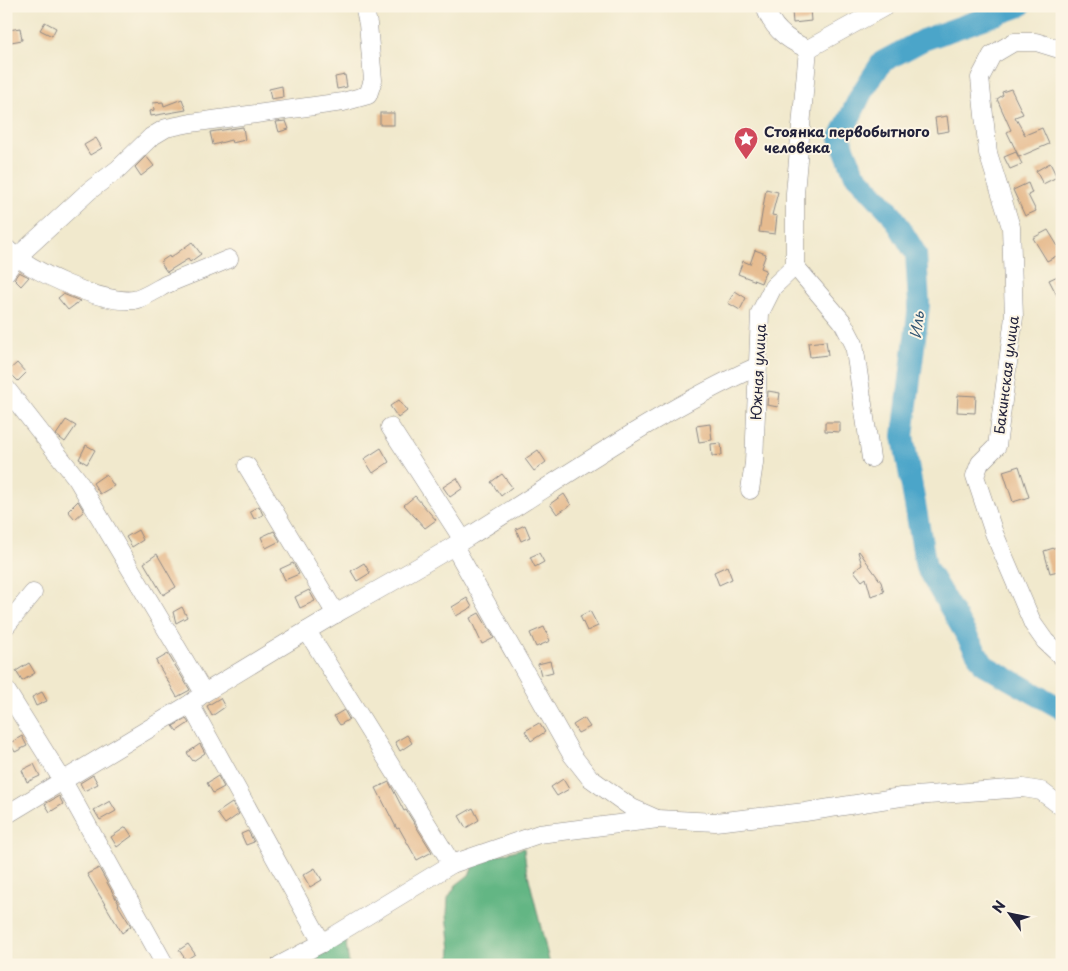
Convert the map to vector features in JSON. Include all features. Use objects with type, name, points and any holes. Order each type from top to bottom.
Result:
[{"type":"street","points":[[229,259],[135,300],[107,298],[52,279],[9,259],[118,169],[151,137],[166,128],[343,102],[368,95],[373,80],[368,24],[364,6]]},
{"type":"street","points":[[368,24],[379,6]]},
{"type":"street","points":[[766,6],[768,17],[778,31],[798,45],[808,49]]},
{"type":"street","points":[[808,49],[886,6]]},
{"type":"street","name":"Бакинская улица","points":[[1062,50],[1036,42],[1014,42],[992,55],[980,78],[988,153],[1011,227],[1014,318],[997,446],[980,463],[975,476],[994,533],[1033,624],[1045,641],[1062,657]]},
{"type":"street","points":[[808,49],[795,193],[795,266],[842,321],[854,344],[871,458]]},
{"type":"street","name":"Южная улица","points":[[750,490],[754,463],[760,313],[774,287],[795,266]]},
{"type":"street","points":[[6,815],[307,631],[459,543],[664,415],[722,382],[758,366]]},
{"type":"street","points":[[6,388],[77,479],[204,694]]},
{"type":"street","points":[[390,427],[459,543],[572,755],[590,778],[632,808],[658,819]]},
{"type":"street","points":[[247,466],[336,614]]},
{"type":"street","points":[[6,626],[32,593]]},
{"type":"street","points":[[307,631],[452,864]]},
{"type":"street","points":[[6,690],[63,781],[165,965]]},
{"type":"street","points":[[190,704],[322,943]]},
{"type":"street","points":[[280,965],[322,943],[452,864],[539,834],[658,819],[715,822],[805,812],[901,798],[1023,788],[1041,791],[1062,806]]},
{"type":"green space","points":[[524,848],[526,866],[550,965],[450,965],[451,949],[447,915],[448,898],[456,885],[469,875],[476,861]]},
{"type":"green space","points":[[344,929],[349,965],[300,965],[298,956]]},
{"type":"building","points":[[810,9],[811,21],[793,23],[792,11]]},
{"type":"building","points":[[45,22],[56,28],[52,36],[40,30]]},
{"type":"building","points":[[20,28],[22,40],[11,42],[9,30]]},
{"type":"building","points":[[345,75],[347,87],[337,89],[335,77]]},
{"type":"building","points":[[282,86],[283,97],[271,99],[269,89]]},
{"type":"building","points":[[1011,89],[1023,114],[1015,117],[1025,135],[1042,128],[1049,144],[1019,157],[1007,132],[1011,130],[997,99],[1003,95],[1002,92]]},
{"type":"building","points":[[182,99],[186,110],[151,116],[150,111],[154,110],[153,103],[163,102],[164,106]]},
{"type":"building","points":[[380,113],[394,113],[394,125],[380,125]]},
{"type":"building","points":[[947,116],[949,131],[937,133],[935,118]]},
{"type":"building","points":[[286,121],[289,129],[279,132],[276,122]]},
{"type":"building","points":[[243,127],[245,140],[232,143],[231,140],[213,145],[210,132]]},
{"type":"building","points":[[96,138],[102,148],[90,155],[84,145]]},
{"type":"building","points":[[1016,152],[1022,164],[1010,169],[1004,157]]},
{"type":"building","points":[[146,156],[154,166],[141,176],[135,167]]},
{"type":"building","points":[[1050,163],[1057,177],[1043,184],[1036,171]]},
{"type":"building","points":[[1028,183],[1032,193],[1028,195],[1036,211],[1025,216],[1013,190]]},
{"type":"building","points":[[766,189],[778,192],[772,215],[777,216],[775,234],[759,232]]},
{"type":"building","points":[[1048,230],[1062,253],[1047,261],[1033,238]]},
{"type":"building","points":[[192,242],[201,254],[190,262],[188,259],[167,272],[160,262],[169,256],[170,258]]},
{"type":"building","points":[[755,250],[766,254],[761,268],[766,270],[761,283],[738,274],[743,261],[750,264]]},
{"type":"building","points":[[19,272],[29,277],[21,286],[14,279]]},
{"type":"building","points":[[1062,274],[1062,305],[1049,280]]},
{"type":"building","points":[[735,291],[746,298],[740,310],[728,303]]},
{"type":"building","points":[[63,294],[80,301],[68,310],[58,298]]},
{"type":"building","points":[[826,341],[828,355],[810,357],[808,343]]},
{"type":"building","points":[[17,363],[26,373],[18,381],[8,371]]},
{"type":"building","points":[[768,391],[780,393],[778,407],[767,405]]},
{"type":"building","points":[[958,395],[976,396],[975,413],[957,412]]},
{"type":"building","points":[[399,400],[407,411],[398,418],[390,406]]},
{"type":"building","points":[[66,420],[76,426],[65,442],[56,435]]},
{"type":"building","points":[[825,422],[840,422],[840,432],[825,431]]},
{"type":"building","points":[[710,424],[712,440],[699,442],[696,426]]},
{"type":"building","points":[[721,443],[722,455],[712,456],[711,444]]},
{"type":"building","points":[[86,445],[95,450],[87,464],[79,459]]},
{"type":"building","points":[[381,448],[389,462],[373,473],[364,459]]},
{"type":"building","points":[[538,450],[546,462],[534,471],[525,459]]},
{"type":"building","points":[[1019,466],[1029,497],[1013,502],[1003,471]]},
{"type":"building","points":[[106,474],[114,486],[100,494],[93,483]]},
{"type":"building","points":[[502,474],[512,487],[501,496],[491,482]]},
{"type":"building","points":[[457,478],[463,488],[450,497],[443,487]]},
{"type":"building","points":[[564,494],[571,505],[557,514],[550,504]]},
{"type":"building","points":[[415,496],[436,520],[425,528],[404,505]]},
{"type":"building","points":[[78,501],[84,511],[75,519],[68,511]]},
{"type":"building","points":[[259,506],[263,515],[254,519],[250,511]]},
{"type":"building","points":[[525,525],[530,537],[521,541],[516,529]]},
{"type":"building","points":[[138,530],[143,540],[132,547],[126,537]]},
{"type":"building","points":[[274,531],[280,541],[266,548],[261,537]]},
{"type":"building","points":[[1060,546],[1062,570],[1050,573],[1044,551]]},
{"type":"building","points":[[859,551],[881,582],[884,592],[871,596],[866,578],[862,581],[854,571],[862,565]]},
{"type":"building","points":[[539,553],[544,562],[535,567],[530,557]]},
{"type":"building","points":[[157,554],[176,587],[163,595],[144,563]]},
{"type":"building","points":[[293,563],[299,574],[285,580],[280,569]]},
{"type":"building","points":[[364,563],[370,573],[357,581],[351,571]]},
{"type":"building","points":[[727,566],[732,579],[719,585],[714,572]]},
{"type":"building","points":[[309,590],[315,601],[300,608],[295,597]]},
{"type":"building","points":[[467,598],[472,607],[456,616],[452,607]]},
{"type":"building","points":[[182,607],[187,617],[176,623],[173,612]]},
{"type":"building","points":[[590,611],[598,626],[587,631],[580,616]]},
{"type":"building","points":[[479,613],[494,638],[482,644],[470,618]]},
{"type":"building","points":[[544,627],[550,641],[536,647],[530,633]]},
{"type":"building","points":[[168,654],[190,690],[177,697],[156,661]]},
{"type":"building","points":[[550,661],[553,672],[541,675],[538,664]]},
{"type":"building","points":[[29,663],[35,673],[22,681],[16,671]]},
{"type":"building","points":[[42,692],[47,701],[36,706],[32,697]]},
{"type":"building","points":[[220,698],[225,707],[212,716],[207,706]]},
{"type":"building","points":[[344,710],[349,719],[340,725],[334,716]]},
{"type":"building","points":[[584,718],[590,727],[578,733],[573,725]]},
{"type":"building","points":[[186,719],[189,723],[177,731],[173,726]]},
{"type":"building","points":[[539,723],[545,732],[531,741],[525,731]]},
{"type":"building","points":[[407,735],[412,743],[400,751],[395,742]]},
{"type":"building","points":[[22,736],[27,746],[15,752],[10,743]]},
{"type":"building","points":[[200,744],[205,753],[193,761],[187,753]]},
{"type":"building","points":[[34,764],[40,776],[27,782],[22,770]]},
{"type":"building","points":[[93,775],[98,784],[84,791],[80,783]]},
{"type":"building","points":[[218,776],[224,787],[213,793],[207,783]]},
{"type":"building","points":[[563,779],[569,789],[557,796],[551,787]]},
{"type":"building","points":[[389,782],[404,811],[406,810],[432,852],[417,860],[399,828],[397,829],[376,788]]},
{"type":"building","points":[[59,796],[63,804],[50,812],[45,804]]},
{"type":"building","points":[[110,801],[116,811],[100,820],[94,810]]},
{"type":"building","points":[[232,803],[239,814],[225,824],[217,813]]},
{"type":"building","points":[[473,808],[479,820],[466,828],[459,816]]},
{"type":"building","points":[[126,827],[132,836],[117,847],[111,837]]},
{"type":"building","points":[[248,831],[254,842],[246,845],[241,834]]},
{"type":"building","points":[[99,868],[131,926],[122,933],[87,874]]},
{"type":"building","points":[[315,868],[322,880],[310,887],[303,875]]},
{"type":"building","points":[[188,944],[195,954],[186,960],[179,950]]},
{"type":"waterway","name":"Иль","points":[[1020,6],[923,40],[882,62],[861,94],[840,138],[854,173],[891,213],[916,254],[919,305],[903,436],[926,567],[984,665],[1062,709]]},
{"type":"place","name":"Стоянка первобытного человека","points":[[746,160]]}]
